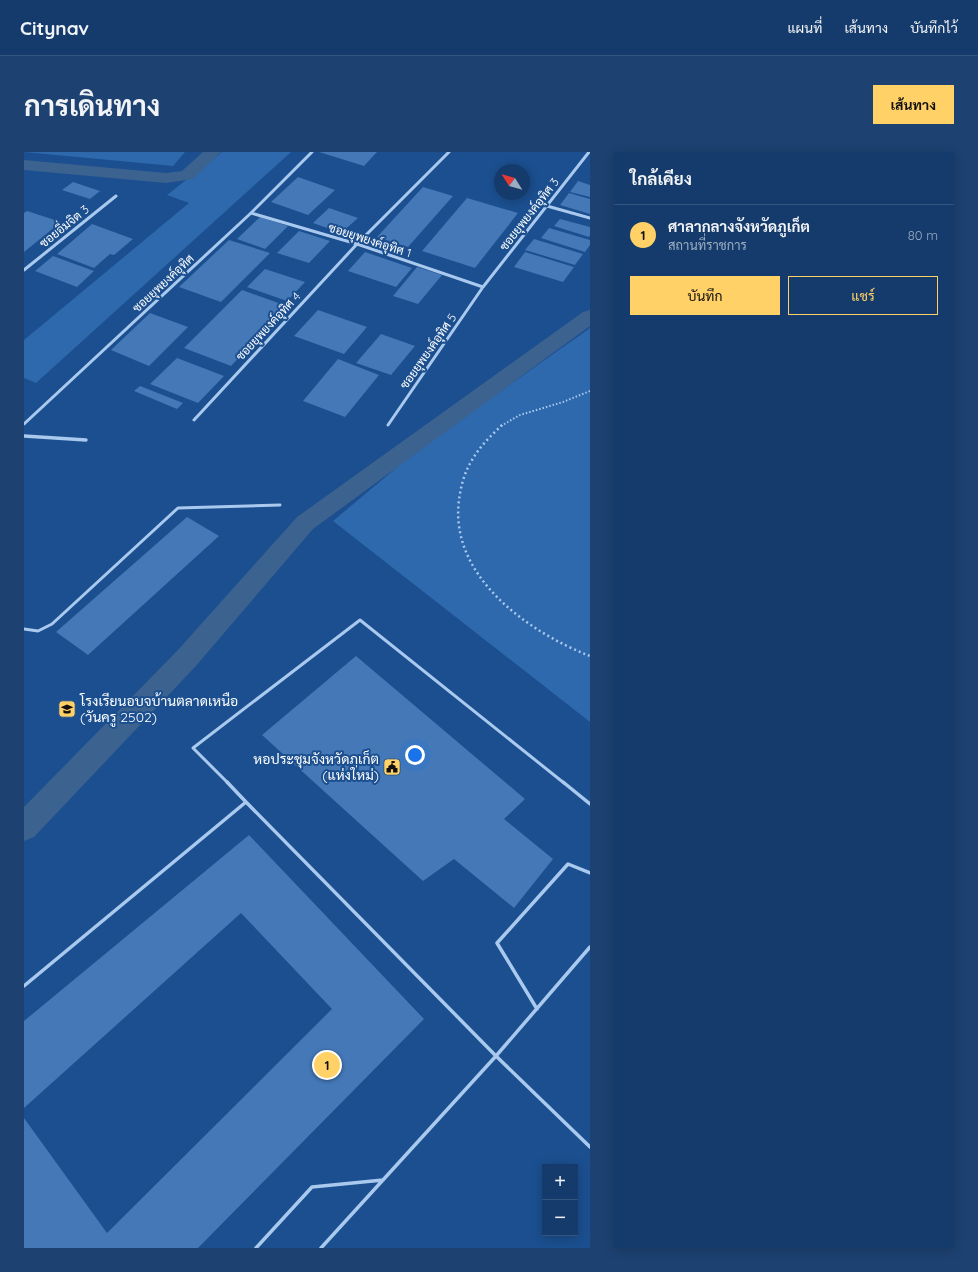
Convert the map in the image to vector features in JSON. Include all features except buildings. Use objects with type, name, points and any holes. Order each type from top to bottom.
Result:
[{"type":"street","name":"ซอยยุพยงค์อุทิศ","points":[[24,424],[251,213],[312,152]]},
{"type":"street","name":"ซอยยุพยงค์อุทิศ 4","points":[[194,420],[357,244],[449,152]]},
{"type":"street","name":"ซอยยุพยงค์อุทิศ 3","points":[[483,287],[589,153]]},
{"type":"street","name":"ซอยอิ่มจิต 3","points":[[24,270],[116,196]]},
{"type":"street","points":[[547,206],[590,218]]},
{"type":"street","name":"ซอยยุพยงค์อุทิศ 1","points":[[251,213],[357,244],[483,287]]},
{"type":"street","name":"ซอยยุพยงค์อุทิศ 5","points":[[388,425],[483,287]]},
{"type":"street","points":[[24,436],[86,440]]},
{"type":"lane","points":[[24,629],[38,631],[52,624],[178,508],[280,505]]},
{"type":"lane","points":[[590,804],[360,620],[193,748],[496,1056],[590,1147]]},
{"type":"lane","points":[[24,986],[246,802]]},
{"type":"lane","points":[[537,1009],[497,943],[568,864],[590,874]]},
{"type":"lane","points":[[321,1248],[496,1056],[590,947]]},
{"type":"lane","points":[[256,1248],[312,1187],[383,1180]]},
{"type":"path","points":[[590,391],[561,402],[532,410],[508,421],[474,455],[464,477],[459,501],[459,526],[466,550],[480,576],[500,600],[524,622],[555,642],[590,656]]},
{"type":"shaded area","points":[[24,152],[185,152],[173,166]]},
{"type":"shaded area","points":[[222,152],[291,152],[36,383],[24,378],[24,340],[189,203],[167,195]]},
{"type":"shaded area","points":[[590,328],[590,722],[333,521],[420,448]]},
{"type":"waterway","points":[[24,165],[166,178],[187,175],[213,152]]},
{"type":"waterway","points":[[24,827],[186,659],[305,523],[590,316]]},
{"type":"place","name":"โรงเรียนอบจบ้านตลาดเหนือ (วันครู 2502)","points":[[67,709]]},
{"type":"place","name":"หอประชุมจังหวัดภูเก็ต (แห่งใหม่)","points":[[392,767]]},
{"type":"place","name":"ศาลากลางจังหวัดภูเก็ต","points":[[327,1065]]}]
